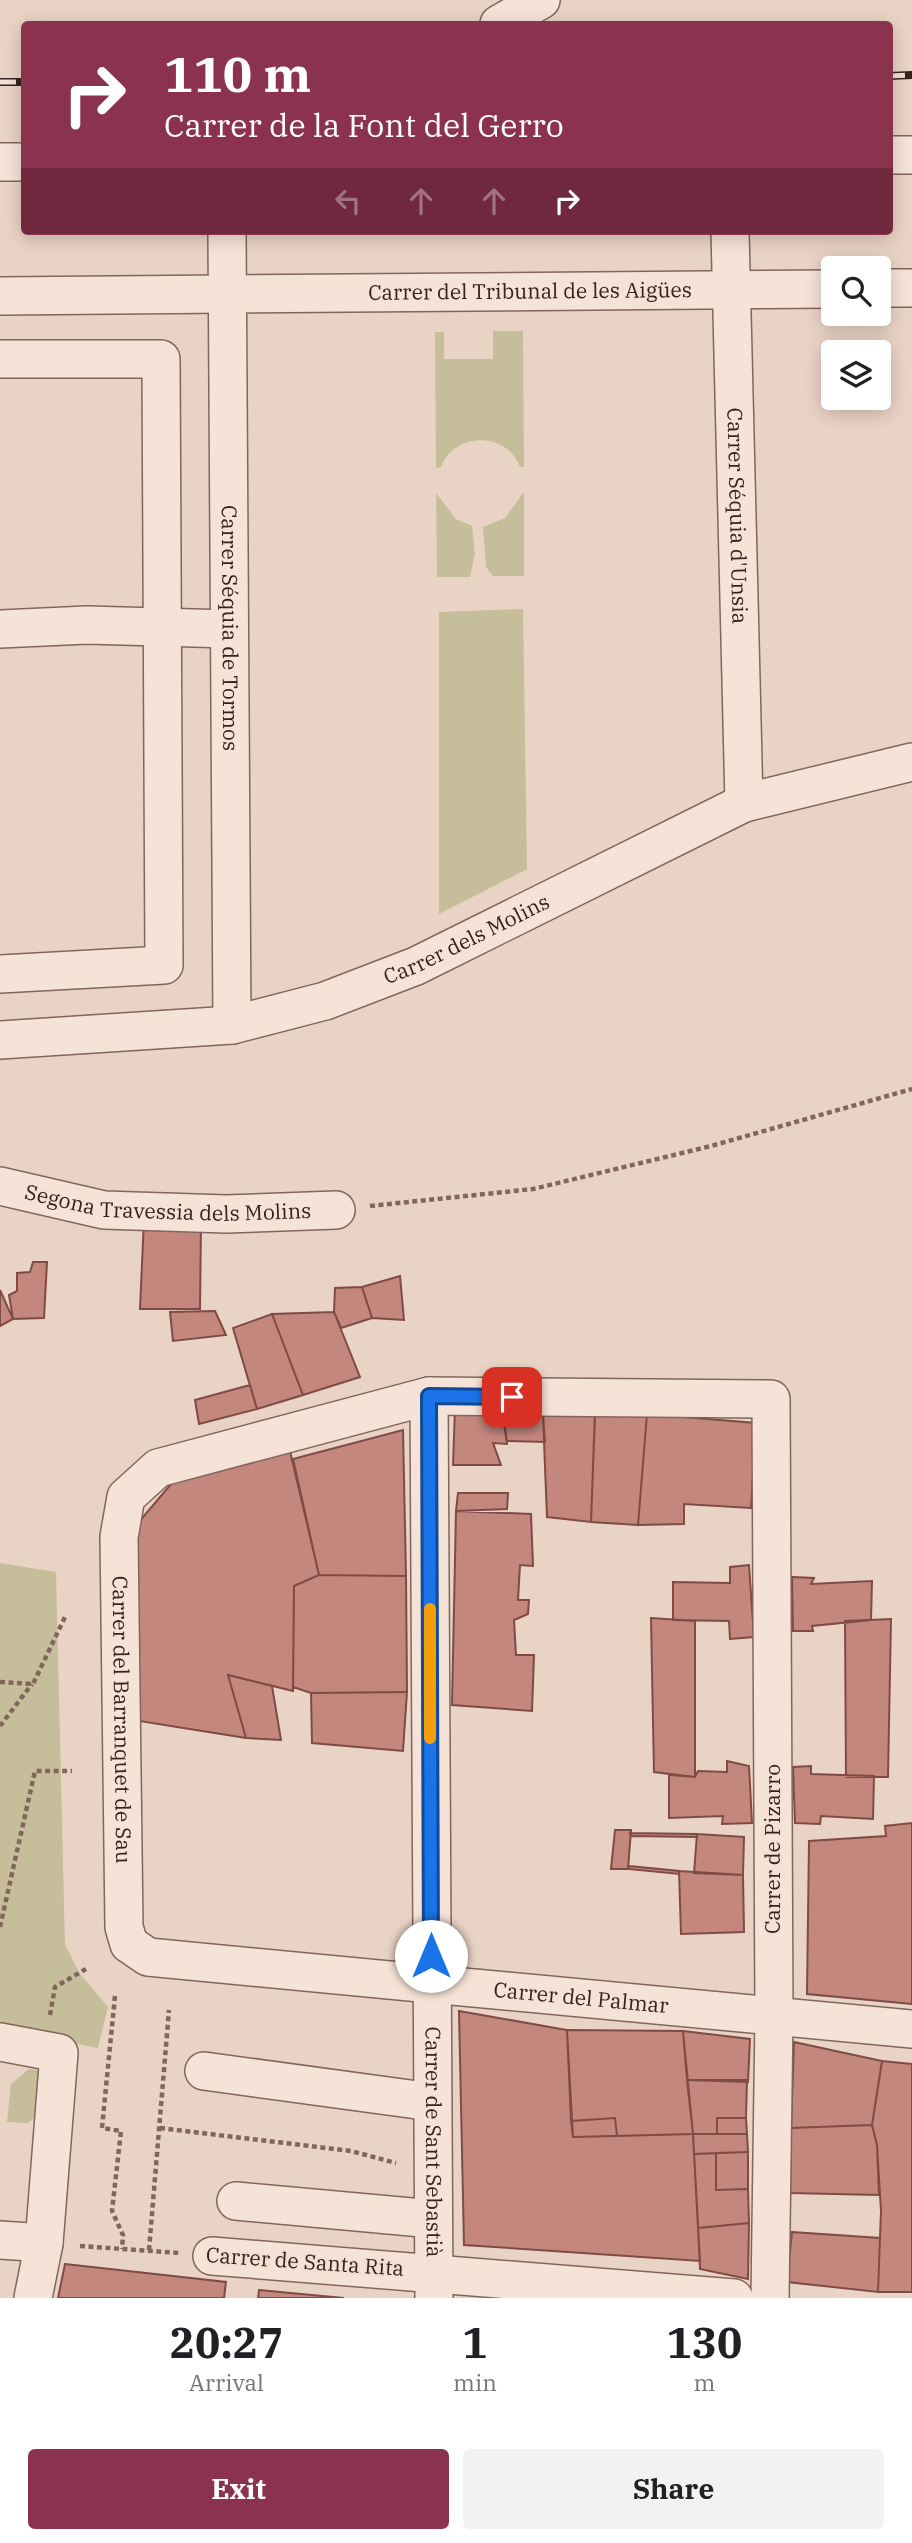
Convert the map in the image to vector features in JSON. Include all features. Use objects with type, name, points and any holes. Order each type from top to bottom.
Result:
[{"type":"street","points":[[484,0],[490,21]]},
{"type":"street","points":[[504,21],[541,0]]},
{"type":"street","points":[[893,155],[912,155]]},
{"type":"street","points":[[0,162],[21,162]]},
{"type":"street","name":"Carrer Séquia de Tormos","points":[[227,235],[232,1025]]},
{"type":"street","name":"Carrer Séquia d'Unsia","points":[[730,235],[744,803]]},
{"type":"street","points":[[891,288],[912,288]]},
{"type":"street","name":"Carrer del Tribunal de les Aigües","points":[[0,296],[821,289]]},
{"type":"street","points":[[0,359],[161,359],[164,965],[0,974]]},
{"type":"street","points":[[0,629],[86,625],[229,629]]},
{"type":"street","name":"Carrer dels Molins","points":[[0,1040],[232,1025],[325,1001],[416,965],[744,803],[912,762]]},
{"type":"street","name":"Segona Travessia dels Molins","points":[[0,1186],[104,1210],[226,1214],[336,1210]]},
{"type":"street","name":"Carrer de Pizarro","points":[[429,1396],[771,1399],[774,2016],[770,2298]]},
{"type":"street","name":"Carrer del Barranquet de Sau","points":[[129,1944],[124,1927],[119,1536],[126,1497],[158,1468],[429,1396]]},
{"type":"street","name":"Carrer de Sant Sebastià","points":[[429,1396],[434,2285]]},
{"type":"street","name":"Carrer del Palmar","points":[[129,1944],[148,1956],[912,2029]]},
{"type":"street","points":[[0,2042],[51,2052],[44,2243],[33,2298]]},
{"type":"street","points":[[204,2071],[432,2102]]},
{"type":"street","points":[[236,2201],[433,2219]]},
{"type":"street","points":[[0,2240],[44,2243]]},
{"type":"street","name":"Carrer de Santa Rita","points":[[212,2256],[434,2285],[734,2298]]},
{"type":"path","points":[[336,1210],[533,1189],[711,1146],[912,1089]]},
{"type":"path","points":[[0,1727],[33,1684],[65,1617]]},
{"type":"path","points":[[0,1682],[33,1684]]},
{"type":"path","points":[[0,1927],[34,1772],[72,1771]]},
{"type":"path","points":[[51,2052],[55,1987],[86,1969]]},
{"type":"path","points":[[115,1996],[102,2129],[121,2131],[112,2211],[123,2235],[122,2249]]},
{"type":"path","points":[[149,2250],[169,2010]]},
{"type":"path","points":[[160,2128],[351,2151],[407,2166]]},
{"type":"path","name":"Carrer de Santa Rita","points":[[44,2243],[212,2256]]},
{"type":"shaded area","points":[[493,331],[523,331],[524,467],[520,467],[504,447],[480,440],[457,447],[441,467],[436,468],[435,332],[444,332],[444,359],[493,359]]},
{"type":"shaded area","points":[[524,492],[524,576],[493,576],[486,567],[483,527],[505,518]]},
{"type":"shaded area","points":[[436,493],[456,519],[472,526],[475,554],[470,577],[437,577]]},
{"type":"shaded area","points":[[523,609],[527,869],[439,914],[439,612]]},
{"type":"shaded area","points":[[0,1563],[56,1572],[65,1945],[80,1974],[108,2007],[98,2048],[0,2029]]},
{"type":"shaded area","points":[[29,2069],[50,2071],[47,2107],[28,2123],[7,2122],[11,2084]]},
{"type":"building","points":[[144,1219],[201,1221],[200,1309],[140,1309]]},
{"type":"building","points":[[33,1262],[47,1262],[44,1318],[13,1319],[9,1295],[17,1291],[17,1273],[30,1272]]},
{"type":"building","points":[[400,1276],[404,1320],[372,1318],[362,1287]]},
{"type":"building","points":[[362,1287],[372,1318],[341,1328],[334,1312],[335,1288]]},
{"type":"building","points":[[0,1290],[13,1319],[0,1326]]},
{"type":"building","points":[[215,1311],[226,1335],[173,1341],[170,1312]]},
{"type":"building","points":[[334,1312],[360,1377],[303,1395],[272,1314]]},
{"type":"building","points":[[272,1314],[303,1395],[257,1409],[233,1328]]},
{"type":"building","points":[[250,1385],[257,1409],[199,1424],[195,1400]]},
{"type":"building","points":[[455,1408],[502,1409],[507,1444],[493,1443],[501,1465],[453,1465]]},
{"type":"building","points":[[595,1410],[647,1414],[638,1525],[591,1522]]},
{"type":"building","points":[[647,1414],[756,1423],[751,1508],[684,1504],[684,1524],[638,1525]]},
{"type":"building","points":[[503,1416],[543,1416],[545,1442],[507,1441]]},
{"type":"building","points":[[543,1416],[595,1416],[591,1522],[547,1517]]},
{"type":"building","points":[[403,1430],[406,1576],[319,1575],[293,1459]]},
{"type":"building","points":[[290,1451],[319,1575],[294,1586],[293,1691],[228,1675],[246,1738],[139,1721],[137,1524],[172,1483]]},
{"type":"building","points":[[458,1493],[508,1493],[507,1509],[456,1511]]},
{"type":"building","points":[[456,1511],[531,1514],[533,1566],[520,1565],[518,1600],[529,1600],[528,1614],[514,1620],[516,1655],[534,1655],[532,1711],[452,1705]]},
{"type":"building","points":[[749,1565],[754,1637],[730,1639],[729,1621],[673,1620],[673,1582],[730,1583],[730,1567]]},
{"type":"building","points":[[319,1575],[406,1576],[407,1692],[311,1693],[293,1687],[294,1586]]},
{"type":"building","points":[[792,1577],[814,1578],[811,1584],[872,1581],[871,1620],[812,1626],[813,1631],[793,1631]]},
{"type":"building","points":[[651,1618],[695,1621],[695,1777],[654,1772]]},
{"type":"building","points":[[891,1619],[888,1777],[846,1777],[845,1621]]},
{"type":"building","points":[[228,1675],[272,1686],[281,1740],[246,1738]]},
{"type":"building","points":[[407,1692],[403,1751],[312,1743],[311,1693]]},
{"type":"building","points":[[727,1761],[749,1766],[752,1823],[722,1824],[723,1816],[669,1818],[669,1775],[695,1777],[698,1771],[727,1772]]},
{"type":"building","points":[[811,1766],[811,1774],[874,1776],[873,1819],[821,1816],[820,1824],[795,1823],[793,1767]]},
{"type":"building","points":[[912,1823],[912,2004],[807,1994],[809,1841],[886,1836],[885,1826]]},
{"type":"building","points":[[615,1830],[631,1830],[628,1869],[611,1869]]},
{"type":"building","points":[[630,1833],[697,1834],[697,1837],[631,1836]]},
{"type":"building","points":[[697,1834],[744,1837],[743,1875],[694,1873]]},
{"type":"building","points":[[629,1866],[679,1871],[679,1874],[628,1869]]},
{"type":"building","points":[[679,1871],[743,1875],[744,1932],[681,1934]]},
{"type":"building","points":[[459,2011],[567,2030],[573,2137],[693,2134],[700,2261],[464,2245]]},
{"type":"building","points":[[567,2030],[683,2031],[693,2134],[617,2136],[615,2118],[571,2121]]},
{"type":"building","points":[[683,2031],[750,2039],[748,2082],[687,2080]]},
{"type":"building","points":[[794,2042],[882,2061],[872,2125],[791,2128]]},
{"type":"building","points":[[882,2061],[912,2064],[912,2292],[878,2292],[881,2211],[877,2145],[872,2125]]},
{"type":"building","points":[[687,2080],[747,2080],[746,2118],[717,2118],[717,2134],[693,2134]]},
{"type":"building","points":[[615,2118],[617,2136],[573,2137],[571,2121]]},
{"type":"building","points":[[717,2118],[746,2118],[747,2134],[717,2134]]},
{"type":"building","points":[[872,2125],[877,2145],[879,2195],[790,2193],[791,2128]]},
{"type":"building","points":[[693,2134],[747,2134],[748,2152],[694,2154]]},
{"type":"building","points":[[748,2152],[748,2189],[716,2190],[716,2153]]},
{"type":"building","points":[[716,2153],[716,2190],[748,2189],[749,2223],[698,2228],[694,2154]]},
{"type":"building","points":[[749,2223],[748,2279],[700,2269],[698,2228]]},
{"type":"building","points":[[792,2232],[880,2238],[878,2292],[787,2282]]},
{"type":"building","points":[[65,2264],[226,2282],[224,2298],[58,2298]]},
{"type":"building","points":[[259,2290],[344,2298],[258,2298]]},
{"type":"railway","points":[[893,76],[912,75]]},
{"type":"railway","points":[[0,82],[21,82]]},
{"type":"slow traffic","points":[[430,1609],[430,1738]]},
{"type":"route","points":[[431,1956],[429,1396],[512,1397]]}]
